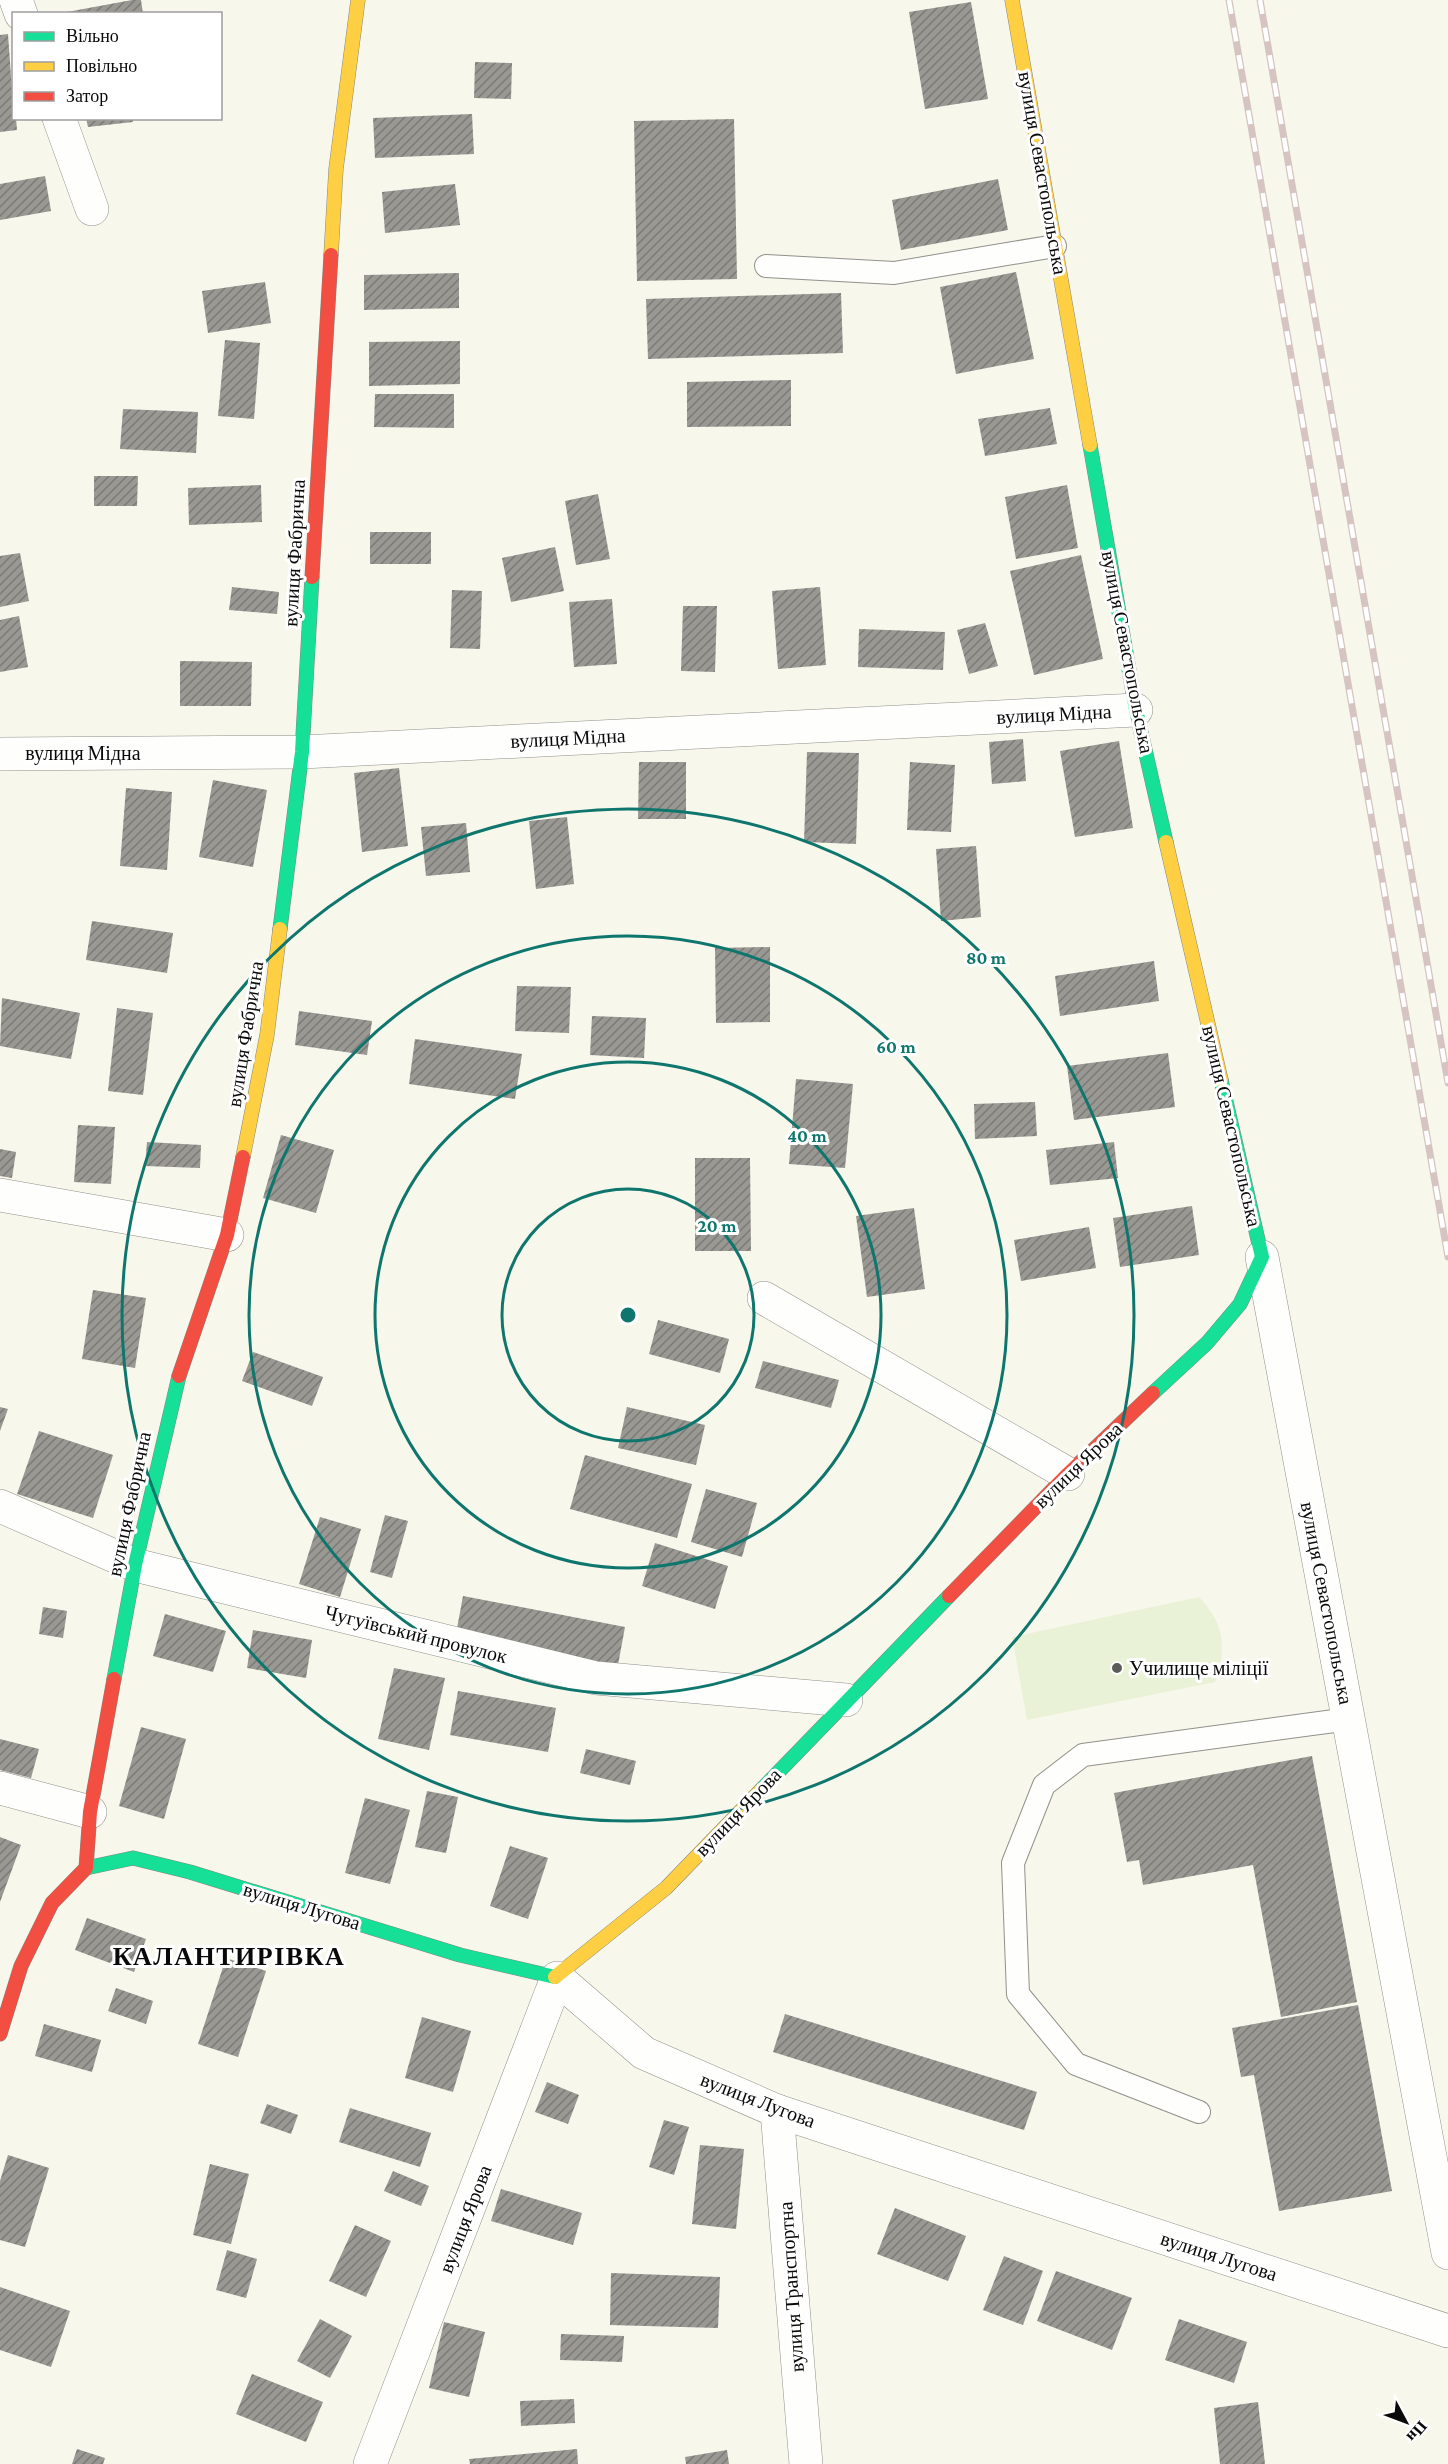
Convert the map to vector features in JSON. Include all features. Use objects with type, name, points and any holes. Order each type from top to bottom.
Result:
[{"type":"street","name":"вулиця Фабрична","points":[[86,1868],[90,1812],[135,1565],[174,1390],[227,1235],[267,1035],[302,752],[336,169],[358,0]]},
{"type":"street","name":"вулиця Севастопольська","points":[[1012,0],[1137,710],[1262,1257],[1448,2253]]},
{"type":"street","points":[[60,120],[92,209]]},
{"type":"street","name":"вулиця Мідна","points":[[0,754],[302,752],[1137,710]]},
{"type":"street","points":[[0,1195],[227,1235]]},
{"type":"street","name":"вулиця Ярова","points":[[370,2464],[557,1978],[666,1888],[846,1700],[1068,1474],[1207,1343],[1240,1304],[1262,1257]]},
{"type":"street","points":[[764,1298],[1068,1474]]},
{"type":"street","name":"Чугуївський провулок","points":[[0,1506],[135,1565],[596,1678],[846,1700]]},
{"type":"street","points":[[0,1788],[90,1812]]},
{"type":"street","name":"вулиця Лугова","points":[[86,1868],[134,1857],[460,1955],[557,1978],[644,2054],[777,2111],[1448,2331]]},
{"type":"street","points":[[0,2034],[21,1966],[52,1902],[86,1868]]},
{"type":"street","name":"вулиця Транспортна","points":[[777,2111],[806,2464]]},
{"type":"lane","points":[[766,266],[894,273],[1055,246]]},
{"type":"lane","points":[[1199,2112],[1076,2064],[1018,1994],[1014,1863],[1044,1785],[1083,1755],[1348,1719]]},
{"type":"green space","points":[[1199,1597],[1214,1617],[1221,1637],[1221,1658],[1215,1682],[1027,1720],[1012,1637]]},
{"type":"building","points":[[141,0],[143,12],[67,12]]},
{"type":"building","points":[[971,2],[988,99],[925,109],[909,12]]},
{"type":"building","points":[[8,34],[12,120],[16,120],[17,130],[0,132],[0,35]]},
{"type":"building","points":[[475,62],[512,63],[511,99],[474,98]]},
{"type":"building","points":[[472,114],[474,154],[375,158],[373,118]]},
{"type":"building","points":[[734,119],[737,279],[637,281],[634,121]]},
{"type":"building","points":[[86,120],[133,120],[133,122],[88,127]]},
{"type":"building","points":[[45,176],[51,211],[0,220],[0,184]]},
{"type":"building","points":[[998,179],[1008,230],[901,250],[892,200]]},
{"type":"building","points":[[455,184],[460,225],[385,233],[382,192]]},
{"type":"building","points":[[1016,272],[1034,359],[956,374],[940,287]]},
{"type":"building","points":[[459,273],[459,308],[364,310],[364,275]]},
{"type":"building","points":[[265,282],[271,323],[208,333],[202,291]]},
{"type":"building","points":[[841,293],[843,353],[648,359],[646,299]]},
{"type":"building","points":[[225,340],[260,343],[254,419],[218,416]]},
{"type":"building","points":[[460,341],[460,384],[369,386],[369,342]]},
{"type":"building","points":[[791,380],[791,426],[687,427],[687,382]]},
{"type":"building","points":[[375,394],[454,394],[454,428],[374,427]]},
{"type":"building","points":[[1050,408],[1057,444],[985,456],[978,419]]},
{"type":"building","points":[[123,409],[198,412],[196,453],[120,449]]},
{"type":"building","points":[[94,476],[138,476],[137,506],[94,506]]},
{"type":"building","points":[[261,485],[262,522],[189,525],[188,488]]},
{"type":"building","points":[[1067,485],[1078,548],[1016,559],[1005,497]]},
{"type":"building","points":[[598,494],[610,559],[576,565],[565,501]]},
{"type":"building","points":[[370,532],[431,532],[431,564],[370,564]]},
{"type":"building","points":[[555,547],[564,591],[511,602],[502,558]]},
{"type":"building","points":[[20,553],[29,601],[0,607],[0,556]]},
{"type":"building","points":[[1081,555],[1103,659],[1034,675],[1010,571]]},
{"type":"building","points":[[232,587],[279,592],[277,614],[229,610]]},
{"type":"building","points":[[820,587],[826,665],[778,669],[772,591]]},
{"type":"building","points":[[452,590],[482,591],[480,649],[450,648]]},
{"type":"building","points":[[612,599],[617,664],[574,667],[569,602]]},
{"type":"building","points":[[683,606],[717,606],[715,672],[681,671]]},
{"type":"building","points":[[19,616],[28,667],[0,672],[0,620]]},
{"type":"building","points":[[985,623],[998,666],[969,674],[957,630]]},
{"type":"building","points":[[859,629],[945,632],[943,670],[858,667]]},
{"type":"building","points":[[180,661],[252,662],[251,706],[180,706]]},
{"type":"building","points":[[1023,739],[1026,781],[992,784],[989,742]]},
{"type":"building","points":[[1119,741],[1133,828],[1075,837],[1060,751]]},
{"type":"building","points":[[807,752],[859,753],[856,844],[804,842]]},
{"type":"building","points":[[639,762],[686,762],[686,819],[638,819]]},
{"type":"building","points":[[910,762],[955,765],[951,832],[907,830]]},
{"type":"building","points":[[399,768],[408,846],[362,852],[354,773]]},
{"type":"building","points":[[213,780],[267,790],[253,867],[199,857]]},
{"type":"building","points":[[126,788],[172,792],[167,870],[120,866]]},
{"type":"building","points":[[567,817],[574,884],[536,889],[529,821]]},
{"type":"building","points":[[466,823],[470,872],[426,876],[421,827]]},
{"type":"building","points":[[976,846],[981,917],[941,921],[936,849]]},
{"type":"building","points":[[92,921],[173,933],[167,973],[86,960]]},
{"type":"building","points":[[770,947],[770,1022],[716,1023],[715,948]]},
{"type":"building","points":[[1154,961],[1159,1001],[1060,1016],[1055,976]]},
{"type":"building","points":[[517,986],[571,987],[569,1033],[515,1031]]},
{"type":"building","points":[[2,998],[80,1013],[71,1059],[0,1046]]},
{"type":"building","points":[[117,1008],[153,1013],[143,1095],[108,1091]]},
{"type":"building","points":[[299,1011],[372,1021],[367,1055],[295,1045]]},
{"type":"building","points":[[592,1016],[646,1018],[644,1058],[590,1055]]},
{"type":"building","points":[[415,1039],[522,1054],[515,1099],[409,1084]]},
{"type":"building","points":[[1168,1053],[1175,1107],[1074,1120],[1067,1066]]},
{"type":"building","points":[[796,1079],[853,1084],[845,1168],[789,1164]]},
{"type":"building","points":[[1035,1102],[1037,1136],[975,1139],[974,1104]]},
{"type":"building","points":[[78,1125],[115,1127],[111,1184],[74,1182]]},
{"type":"building","points":[[281,1135],[334,1150],[316,1213],[263,1198]]},
{"type":"building","points":[[147,1142],[201,1145],[200,1168],[145,1166]]},
{"type":"building","points":[[1114,1142],[1118,1178],[1050,1185],[1046,1150]]},
{"type":"building","points":[[0,1149],[16,1152],[12,1178],[0,1176]]},
{"type":"building","points":[[695,1158],[750,1158],[751,1251],[695,1251]]},
{"type":"building","points":[[1192,1206],[1199,1255],[1120,1267],[1113,1218]]},
{"type":"building","points":[[914,1208],[925,1289],[867,1297],[856,1216]]},
{"type":"building","points":[[1089,1227],[1096,1268],[1021,1281],[1014,1240]]},
{"type":"building","points":[[93,1290],[146,1298],[135,1368],[82,1359]]},
{"type":"building","points":[[658,1320],[729,1339],[720,1373],[649,1354]]},
{"type":"building","points":[[253,1352],[323,1377],[312,1406],[242,1381]]},
{"type":"building","points":[[763,1361],[839,1380],[831,1408],[755,1388]]},
{"type":"building","points":[[0,1407],[8,1409],[0,1431]]},
{"type":"building","points":[[627,1407],[705,1425],[696,1465],[618,1448]]},
{"type":"building","points":[[39,1431],[113,1455],[93,1518],[17,1494]]},
{"type":"building","points":[[585,1455],[692,1484],[677,1538],[570,1509]]},
{"type":"building","points":[[706,1489],[757,1503],[742,1557],[691,1542]]},
{"type":"building","points":[[385,1515],[408,1521],[392,1578],[370,1572]]},
{"type":"building","points":[[320,1517],[361,1529],[340,1597],[299,1584]]},
{"type":"building","points":[[655,1543],[728,1566],[715,1609],[642,1586]]},
{"type":"building","points":[[463,1596],[625,1627],[618,1665],[456,1634]]},
{"type":"building","points":[[43,1607],[67,1611],[63,1638],[39,1634]]},
{"type":"building","points":[[165,1614],[226,1631],[213,1672],[153,1656]]},
{"type":"building","points":[[253,1630],[312,1640],[306,1678],[247,1668]]},
{"type":"building","points":[[394,1668],[445,1678],[429,1750],[378,1739]]},
{"type":"building","points":[[458,1691],[556,1708],[548,1752],[450,1735]]},
{"type":"building","points":[[141,1727],[186,1739],[164,1819],[119,1806]]},
{"type":"building","points":[[0,1739],[39,1749],[31,1778],[0,1770]]},
{"type":"building","points":[[586,1749],[636,1761],[630,1785],[580,1773]]},
{"type":"building","points":[[1312,1756],[1357,2002],[1281,2017],[1253,1865],[1143,1885],[1139,1860],[1127,1862],[1114,1793]]},
{"type":"building","points":[[427,1791],[458,1797],[446,1853],[415,1847]]},
{"type":"building","points":[[365,1798],[410,1810],[390,1884],[345,1873]]},
{"type":"building","points":[[0,1837],[21,1845],[0,1902]]},
{"type":"building","points":[[510,1846],[548,1858],[528,1919],[490,1906]]},
{"type":"building","points":[[87,1918],[146,1939],[134,1972],[75,1950]]},
{"type":"building","points":[[226,1958],[266,1971],[238,2057],[198,2044]]},
{"type":"building","points":[[116,1988],[153,2001],[146,2024],[108,2011]]},
{"type":"building","points":[[1358,2005],[1392,2191],[1279,2211],[1254,2075],[1241,2077],[1232,2028]]},
{"type":"building","points":[[785,2014],[1037,2092],[1024,2130],[773,2052]]},
{"type":"building","points":[[422,2017],[471,2031],[453,2092],[405,2078]]},
{"type":"building","points":[[44,2024],[101,2040],[92,2072],[35,2056]]},
{"type":"building","points":[[547,2082],[579,2095],[568,2124],[535,2112]]},
{"type":"building","points":[[267,2104],[298,2115],[291,2134],[260,2123]]},
{"type":"building","points":[[350,2108],[431,2133],[420,2167],[339,2142]]},
{"type":"building","points":[[664,2120],[689,2127],[674,2175],[649,2167]]},
{"type":"building","points":[[700,2145],[744,2149],[736,2229],[692,2224]]},
{"type":"building","points":[[8,2155],[49,2168],[25,2247],[0,2240],[0,2181]]},
{"type":"building","points":[[210,2164],[249,2174],[231,2244],[193,2235]]},
{"type":"building","points":[[393,2171],[429,2186],[421,2206],[384,2191]]},
{"type":"building","points":[[501,2189],[582,2213],[573,2245],[491,2221]]},
{"type":"building","points":[[895,2208],[966,2236],[948,2281],[877,2254]]},
{"type":"building","points":[[355,2225],[391,2241],[366,2297],[329,2281]]},
{"type":"building","points":[[227,2250],[257,2259],[246,2298],[216,2290]]},
{"type":"building","points":[[1004,2256],[1043,2271],[1023,2325],[983,2310]]},
{"type":"building","points":[[1056,2271],[1132,2298],[1112,2350],[1037,2321]]},
{"type":"building","points":[[611,2273],[720,2277],[718,2328],[610,2325]]},
{"type":"building","points":[[0,2287],[70,2311],[51,2367],[0,2350]]},
{"type":"building","points":[[320,2319],[352,2336],[330,2378],[297,2361]]},
{"type":"building","points":[[1179,2319],[1247,2342],[1234,2383],[1165,2360]]},
{"type":"building","points":[[444,2322],[485,2332],[469,2397],[429,2388]]},
{"type":"building","points":[[561,2334],[624,2336],[622,2362],[560,2360]]},
{"type":"building","points":[[252,2374],[323,2402],[306,2442],[236,2414]]},
{"type":"building","points":[[574,2399],[575,2423],[521,2426],[520,2401]]},
{"type":"building","points":[[1258,2402],[1265,2464],[1220,2464],[1214,2408]]},
{"type":"building","points":[[77,2449],[105,2458],[103,2464],[72,2464]]},
{"type":"building","points":[[577,2449],[578,2464],[470,2464],[469,2459]]},
{"type":"building","points":[[727,2450],[729,2464],[686,2464],[685,2457]]},
{"type":"railway","points":[[1229,0],[1448,1257]]},
{"type":"railway","points":[[1260,0],[1448,1083]]},
{"type":"traffic: fast","points":[[1090,445],[1136,710],[1166,842]]},
{"type":"traffic: fast","points":[[280,929],[302,752],[312,577]]},
{"type":"traffic: fast","points":[[1153,1393],[1207,1343],[1240,1304],[1262,1257],[1221,1080]]},
{"type":"traffic: fast","points":[[114,1679],[135,1565],[179,1376]]},
{"type":"traffic: fast","points":[[761,1790],[949,1596]]},
{"type":"traffic: fast","points":[[86,1868],[133,1858],[190,1872],[460,1955],[555,1977]]},
{"type":"traffic: slow","points":[[331,255],[336,169],[358,0]]},
{"type":"traffic: slow","points":[[1012,0],[1090,445]]},
{"type":"traffic: slow","points":[[1166,842],[1221,1080]]},
{"type":"traffic: slow","points":[[243,1157],[267,1035],[280,929]]},
{"type":"traffic: slow","points":[[555,1977],[666,1888],[761,1790]]},
{"type":"traffic: jam","points":[[312,577],[331,255]]},
{"type":"traffic: jam","points":[[179,1376],[227,1235],[243,1157]]},
{"type":"traffic: jam","points":[[949,1596],[1068,1474],[1153,1393]]},
{"type":"traffic: jam","points":[[0,2034],[21,1966],[52,1903],[86,1868],[90,1812],[114,1679]]},
{"type":"place","name":"Училище міліції","points":[[1117,1668]]},
{"type":"district","name":"КАЛАНТИРІВКА","points":[[229,1956]]}]
